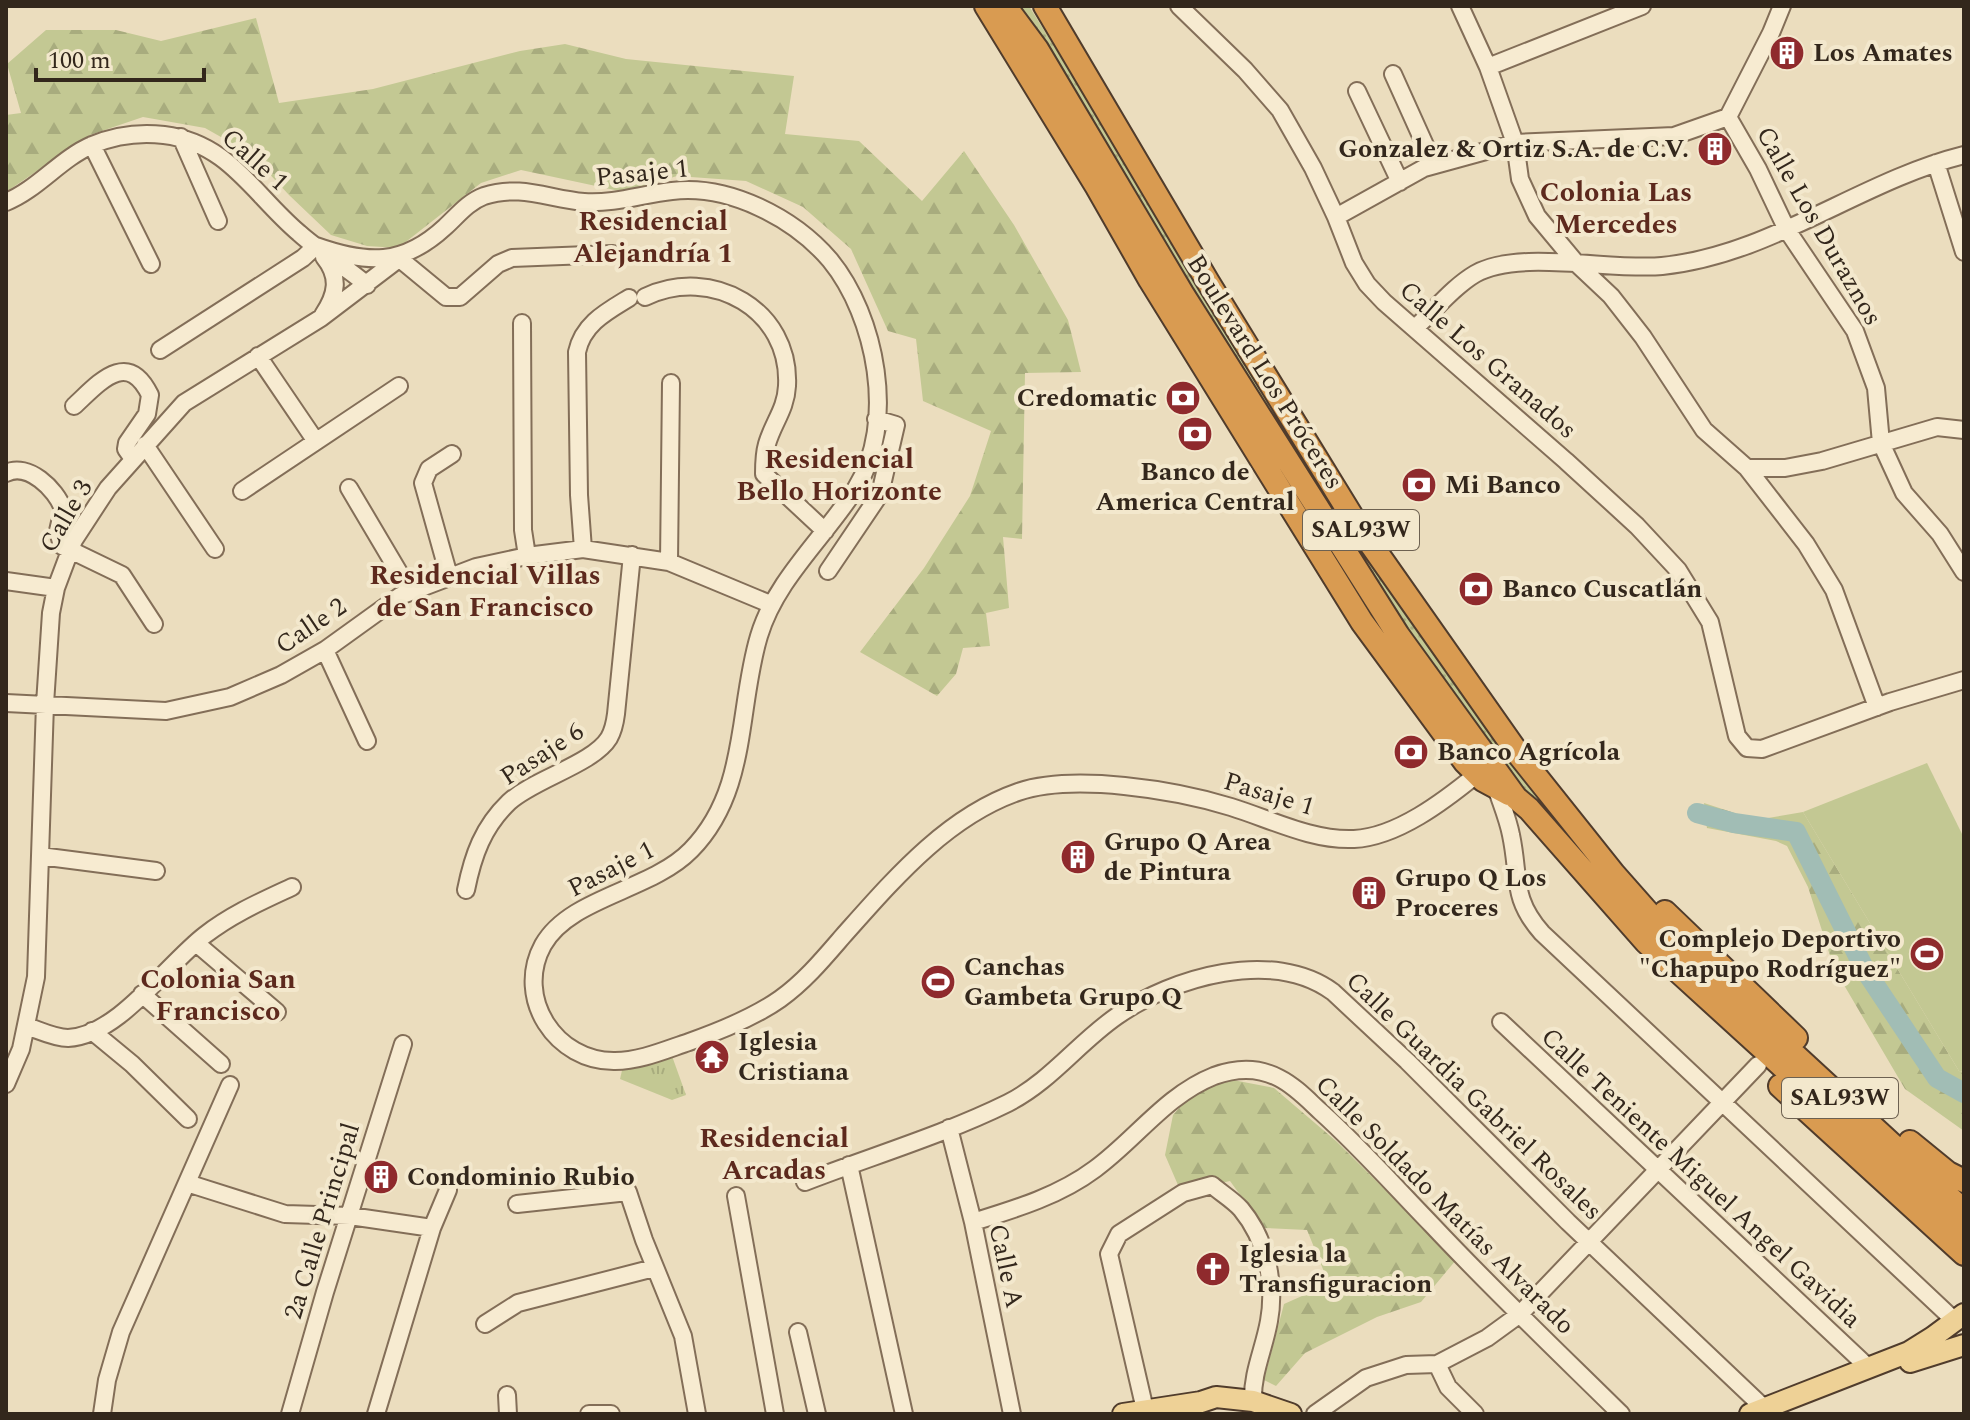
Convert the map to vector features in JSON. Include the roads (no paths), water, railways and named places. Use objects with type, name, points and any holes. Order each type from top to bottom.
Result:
[{"type":"highway","points":[[986,6],[1150,280],[1362,622],[1476,775],[1506,792]]},
{"type":"highway","name":"Boulevard Los Próceres","points":[[1005,6],[1037,49],[1149,238],[1398,635],[1506,792],[1529,809],[1646,942],[1945,1186],[1964,1235]]},
{"type":"highway","points":[[1016,6],[1037,49]]},
{"type":"highway","name":"Boulevard Los Próceres","points":[[1043,7],[1363,534],[1510,743],[1567,816],[1746,1001],[1914,1147],[1964,1211]]},
{"type":"highway","points":[[1149,238],[1150,280]]},
{"type":"highway","points":[[1646,942],[1672,976],[1758,1065],[1964,1254]]},
{"type":"highway","points":[[1945,1186],[1964,1190]]},
{"type":"highway","points":[[1940,1233],[1956,1240],[1964,1235]]},
{"type":"main road","points":[[1765,1412],[1922,1345],[1960,1318]]},
{"type":"main road","points":[[1765,1412],[1964,1345]]},
{"type":"main road","points":[[1123,1414],[1216,1397],[1249,1399],[1291,1414]]},
{"type":"main road","points":[[1201,1402],[1216,1408],[1249,1399]]},
{"type":"street","points":[[1460,6],[1488,67],[1515,143],[1520,179],[1537,216],[1635,326],[1704,430],[1747,468],[1806,544],[1834,590],[1877,707],[1964,680]]},
{"type":"street","points":[[1488,67],[1642,6]]},
{"type":"street","points":[[1336,217],[1434,165],[1515,143],[1674,136],[1728,117],[1782,6]]},
{"type":"street","name":"Calle Los Granados","points":[[1179,7],[1245,70],[1280,110],[1297,137],[1336,217],[1354,263],[1367,284],[1602,493],[1678,570],[1710,622],[1737,736],[1747,748],[1762,749],[1877,707]]},
{"type":"street","points":[[1393,74],[1434,165]]},
{"type":"street","points":[[1357,91],[1400,182]]},
{"type":"street","name":"Calle Los Duraznos","points":[[1728,117],[1758,169],[1787,230],[1855,331],[1876,388],[1881,443],[1904,493],[1940,534],[1964,572]]},
{"type":"street","name":"Calle 1","points":[[6,202],[92,145],[136,133],[181,137],[209,148],[230,164],[299,234],[367,285]]},
{"type":"street","points":[[181,137],[218,221]]},
{"type":"street","points":[[92,145],[151,264]]},
{"type":"street","points":[[1416,327],[1476,274],[1508,262],[1661,266],[1721,254],[1787,230],[1936,163],[1964,155]]},
{"type":"street","points":[[1936,163],[1964,252]]},
{"type":"street","name":"Pasaje 1","points":[[404,256],[439,232],[472,201],[491,193],[523,190],[588,203],[668,191],[698,190],[753,205],[790,225],[810,241],[832,263],[849,289],[874,357],[876,419],[869,456],[859,484],[770,604],[750,674],[740,750],[732,782],[712,822],[691,850],[662,873],[566,919],[543,946],[534,974],[536,1003],[547,1025],[573,1051],[595,1059],[613,1061],[646,1056],[731,1026],[768,1007],[811,972],[894,878],[970,814],[1023,790],[1069,784],[1152,790],[1228,806],[1306,832],[1357,839],[1396,827],[1433,806],[1476,775]]},
{"type":"street","points":[[316,246],[360,259],[404,256],[446,297],[460,297],[498,264],[512,258],[613,254]]},
{"type":"street","points":[[316,246],[333,269],[336,282],[331,303],[321,318]]},
{"type":"street","points":[[160,350],[303,258],[316,246]]},
{"type":"street","points":[[367,285],[404,256]]},
{"type":"street","name":"Calle 3","points":[[6,1084],[26,1026],[36,977],[51,613],[56,588],[74,540],[108,488],[184,403],[321,318],[367,285]]},
{"type":"street","points":[[583,549],[577,352],[585,333],[597,318],[637,297],[668,288],[713,288],[741,298],[767,324],[782,353],[787,388],[786,404],[767,442],[764,474],[825,531]]},
{"type":"street","points":[[522,323],[523,530],[527,556]]},
{"type":"street","points":[[258,356],[315,440]]},
{"type":"street","points":[[74,406],[110,375],[127,372],[137,376],[150,395],[147,414],[127,443],[126,449],[133,459]]},
{"type":"street","points":[[669,562],[671,383]]},
{"type":"street","points":[[242,491],[399,386]]},
{"type":"street","points":[[828,571],[880,494],[896,425],[876,419]]},
{"type":"street","points":[[1747,468],[1822,461],[1937,427],[1964,430]]},
{"type":"street","points":[[145,445],[215,549]]},
{"type":"street","points":[[449,576],[423,483],[429,469],[452,454]]},
{"type":"street","points":[[1763,486],[1770,468]]},
{"type":"street","points":[[6,473],[16,469],[22,471],[52,489],[63,509],[59,542],[122,575],[154,624]]},
{"type":"street","points":[[349,488],[410,591]]},
{"type":"street","name":"Calle 2","points":[[6,703],[166,711],[230,697],[281,675],[325,650],[358,624],[410,591],[449,576],[527,556],[583,549],[669,562],[770,604]]},
{"type":"street","name":"Pasaje 6","points":[[466,890],[476,847],[508,803],[597,749],[608,739],[614,725],[632,555]]},
{"type":"street","points":[[6,581],[56,588]]},
{"type":"street","points":[[325,650],[367,741]]},
{"type":"street","points":[[1506,792],[1520,901],[1528,918],[1722,1103],[1960,1318]]},
{"type":"street","points":[[40,856],[156,871]]},
{"type":"street","points":[[26,1026],[67,1038],[92,1031],[124,1010],[196,943],[230,917],[292,887]]},
{"type":"street","points":[[196,943],[277,1012]]},
{"type":"street","name":"Calle Guardia Gabriel Rosales","points":[[805,1182],[1009,1102],[1037,1085],[1117,1016],[1150,998],[1217,975],[1260,969],[1292,973],[1321,983],[1333,992],[1765,1412]]},
{"type":"street","points":[[142,994],[221,1064]]},
{"type":"street","name":"Calle Teniente Miguel Angel Gavidia","points":[[1501,1022],[1869,1368]]},
{"type":"street","points":[[92,1031],[132,1064],[188,1119]]},
{"type":"street","name":"2a Calle Principal","points":[[290,1414],[403,1044]]},
{"type":"street","points":[[1315,1414],[1335,1406],[1354,1385],[1380,1372],[1406,1365],[1437,1364],[1487,1338],[1520,1314],[1758,1065]]},
{"type":"street","name":"Calle Soldado Matías Alvarado","points":[[973,1222],[1023,1207],[1095,1170],[1167,1105],[1200,1082],[1251,1069],[1267,1073],[1294,1088],[1344,1133],[1497,1294],[1621,1414]]},
{"type":"street","points":[[102,1414],[107,1380],[121,1332],[230,1085]]},
{"type":"street","name":"Calle A","points":[[949,1128],[973,1222],[1012,1414]]},
{"type":"street","points":[[849,1165],[904,1414]]},
{"type":"street","points":[[187,1183],[285,1214],[350,1216],[432,1228]]},
{"type":"street","points":[[1145,1412],[1109,1254],[1119,1234],[1183,1193],[1212,1185],[1239,1207],[1260,1236],[1272,1286],[1269,1321],[1249,1399]]},
{"type":"street","points":[[376,1414],[432,1228],[448,1190]]},
{"type":"street","points":[[517,1204],[628,1192],[654,1268],[683,1336],[697,1414]]},
{"type":"street","points":[[736,1196],[775,1414]]},
{"type":"street","points":[[485,1324],[518,1303],[654,1268]]},
{"type":"street","points":[[798,1332],[817,1414]]},
{"type":"street","points":[[1437,1364],[1448,1387],[1475,1414]]},
{"type":"street","points":[[507,1395],[508,1414]]},
{"type":"street","points":[[589,1414],[611,1414]]},
{"type":"waterway","points":[[1697,813],[1734,823],[1796,832],[1865,970],[1937,1078],[1964,1093]]},
{"type":"place","name":"Los Amates","points":[[1787,53]]},
{"type":"place","name":"Gonzalez & Ortiz S.A. de C.V.","points":[[1715,149]]},
{"type":"place","name":"Credomatic","points":[[1183,398]]},
{"type":"place","name":"Banco de America Central","points":[[1195,434]]},
{"type":"place","name":"Mi Banco","points":[[1419,485]]},
{"type":"place","name":"Banco Cuscatlán","points":[[1476,589]]},
{"type":"place","name":"Banco Agrícola","points":[[1411,752]]},
{"type":"place","name":"Grupo Q Area de Pintura","points":[[1078,857]]},
{"type":"place","name":"Grupo Q Los Proceres","points":[[1369,893]]},
{"type":"place","name":"Complejo Deportivo \"Chapupo Rodríguez\"","points":[[1927,954]]},
{"type":"place","name":"Canchas Gambeta Grupo Q","points":[[938,982]]},
{"type":"place","name":"Iglesia Cristiana","points":[[712,1057]]},
{"type":"place","name":"Condominio Rubio","points":[[381,1177]]},
{"type":"place","name":"Iglesia la Transfiguracion","points":[[1213,1269]]},
{"type":"district","name":"Colonia Las Mercedes","points":[[1616,208]]},
{"type":"district","name":"Residencial Alejandría 1","points":[[653,237]]},
{"type":"district","name":"Residencial Bello Horizonte","points":[[839,475]]},
{"type":"district","name":"Residencial Villas de San Francisco","points":[[485,591]]},
{"type":"district","name":"Colonia San Francisco","points":[[218,995]]},
{"type":"district","name":"Residencial Arcadas","points":[[774,1154]]}]
